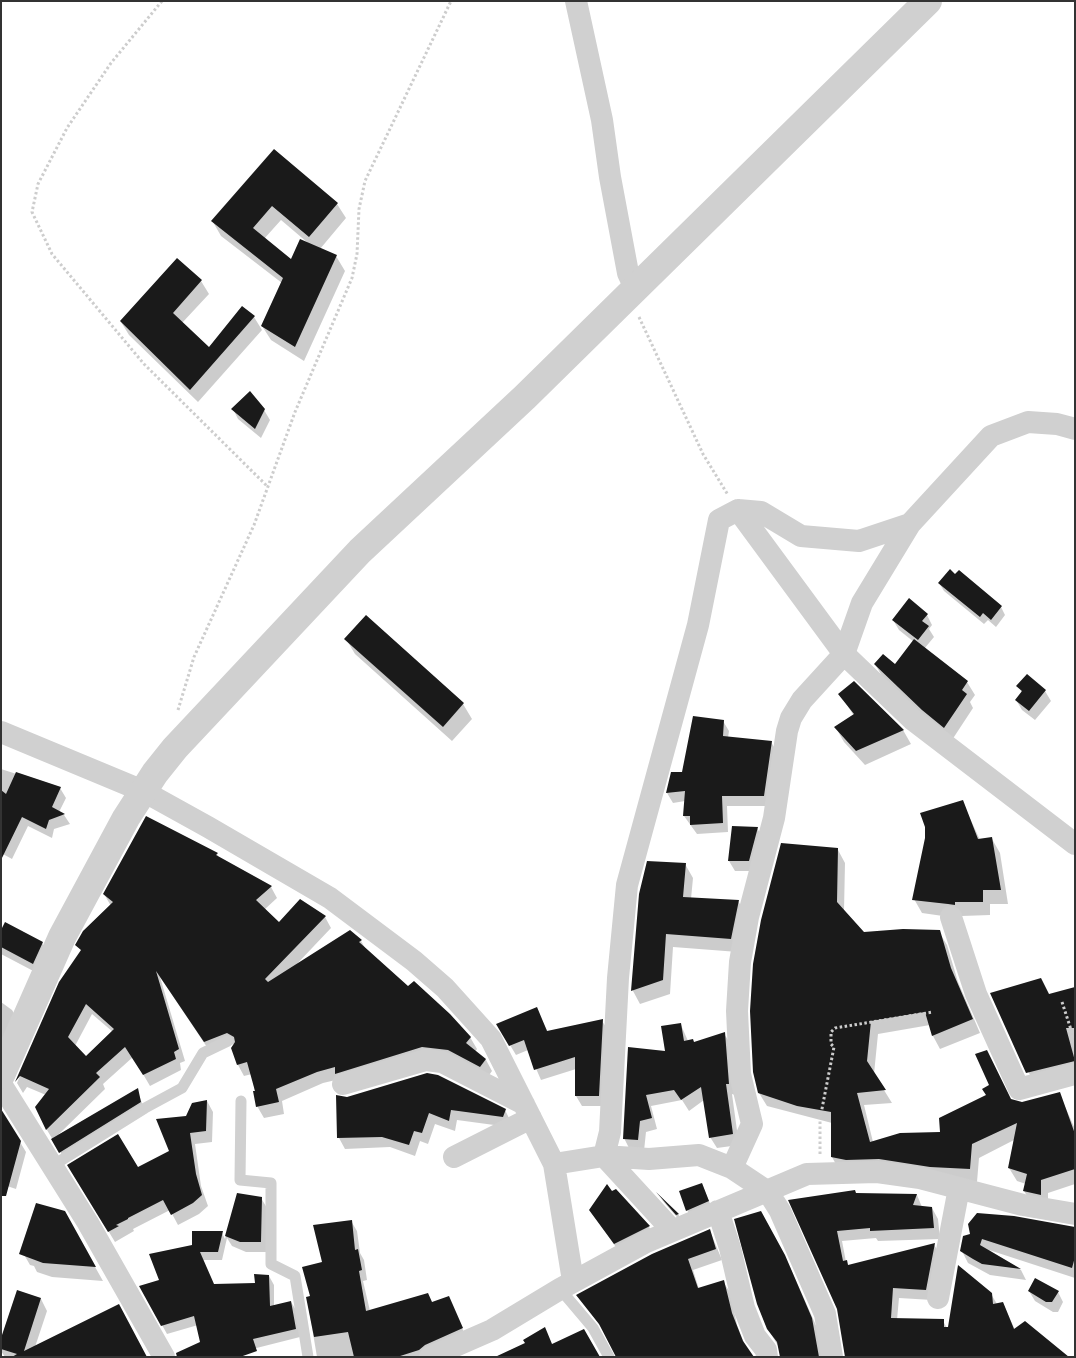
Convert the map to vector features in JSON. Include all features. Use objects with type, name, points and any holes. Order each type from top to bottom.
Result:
[{"type":"street","points":[[576,1],[602,120],[610,177],[632,291]]},
{"type":"street","points":[[1,1075],[62,937],[143,791],[175,748],[360,551],[525,398],[928,1]]},
{"type":"street","points":[[732,1168],[752,1124],[740,1074],[737,1011],[740,962],[748,917],[774,818],[784,742],[791,718],[802,700],[844,654],[862,603],[910,524],[991,436],[1028,422],[1057,424],[1075,429]]},
{"type":"street","points":[[604,1156],[610,1132],[618,978],[627,885],[698,625],[719,520],[738,510],[761,512],[802,536],[859,540],[910,524]]},
{"type":"street","points":[[738,510],[844,654],[913,720],[1075,844]]},
{"type":"street","points":[[1,732],[143,791],[330,898],[414,961],[445,988],[486,1032],[502,1057],[554,1164],[566,1285]]},
{"type":"street","points":[[952,918],[976,994],[1019,1089],[1075,1074]]},
{"type":"street","points":[[343,1084],[426,1060],[442,1062],[528,1111]]},
{"type":"street","points":[[1,1084],[88,1223],[164,1357]]},
{"type":"street","points":[[454,1158],[528,1111]]},
{"type":"street","points":[[554,1164],[604,1156],[649,1159],[699,1155],[732,1168],[768,1192],[780,1211],[825,1314],[832,1357]]},
{"type":"street","points":[[604,1156],[672,1230]]},
{"type":"street","points":[[430,1357],[492,1330],[566,1285],[672,1230],[768,1192],[807,1174],[820,1172],[877,1172],[920,1178],[1023,1205],[1075,1214]]},
{"type":"street","points":[[938,1298],[959,1188]]},
{"type":"street","points":[[718,1211],[730,1248],[744,1308],[755,1336],[766,1350],[767,1357]]},
{"type":"lane","points":[[52,1166],[145,1108],[182,1088],[203,1053],[228,1041]]},
{"type":"lane","points":[[241,1102],[240,1180],[271,1183],[271,1264],[295,1276],[308,1357]]},
{"type":"lane","points":[[566,1285],[609,1357]]},
{"type":"path","points":[[162,1],[111,63],[67,128],[38,184],[32,212],[52,254],[144,364],[268,488]]},
{"type":"path","points":[[178,714],[194,657],[254,525],[295,412],[352,278],[357,254],[359,209],[365,181],[451,1]]},
{"type":"path","points":[[632,291],[703,454],[738,510]]},
{"type":"path","points":[[1062,1002],[1075,1042]]},
{"type":"path","points":[[820,1172],[820,1119],[834,1047],[831,1044],[831,1032],[835,1028],[933,1012]]},
{"type":"building","points":[[274,149],[338,203],[309,237],[272,206],[253,228],[291,259],[300,239],[337,255],[295,347],[261,326],[283,278],[211,221]]},
{"type":"building","points":[[177,258],[202,280],[173,313],[209,347],[242,306],[255,316],[190,390],[120,321]]},
{"type":"building","points":[[250,391],[265,409],[255,429],[231,409]]},
{"type":"building","points":[[950,569],[955,574],[959,570],[1002,606],[991,620],[983,613],[980,617],[938,583]]},
{"type":"building","points":[[909,598],[928,614],[922,621],[929,626],[918,640],[892,620]]},
{"type":"building","points":[[366,615],[464,703],[443,727],[344,639]]},
{"type":"building","points":[[914,639],[968,681],[962,690],[967,694],[944,728],[922,710],[874,664],[883,654],[895,664]]},
{"type":"building","points":[[1027,674],[1046,690],[1029,711],[1015,700],[1022,691],[1016,686]]},
{"type":"building","points":[[854,681],[904,730],[856,751],[834,727],[854,714],[838,694]]},
{"type":"building","points":[[693,716],[724,720],[723,736],[772,741],[764,796],[722,796],[723,823],[690,825],[690,816],[683,816],[685,791],[666,793],[671,772],[682,772]]},
{"type":"building","points":[[16,772],[61,787],[52,807],[65,814],[49,820],[46,829],[22,817],[1,860],[1,790],[6,794]]},
{"type":"building","points":[[963,800],[978,839],[992,837],[1001,890],[983,890],[983,902],[955,902],[955,905],[912,900],[925,838],[925,827],[920,813]]},
{"type":"building","points":[[146,816],[218,853],[216,855],[272,886],[256,900],[279,922],[300,899],[326,916],[265,979],[268,982],[350,930],[362,940],[359,942],[408,986],[414,981],[450,1014],[471,1037],[466,1043],[486,1059],[480,1067],[448,1050],[422,1047],[335,1074],[335,1067],[317,1072],[276,1089],[279,1102],[256,1107],[253,1091],[255,1091],[247,1062],[237,1065],[231,1048],[235,1042],[234,1037],[227,1033],[204,1042],[156,971],[179,1049],[174,1052],[176,1059],[143,1075],[125,1047],[96,1073],[100,1077],[46,1130],[35,1107],[49,1089],[20,1076],[15,1082],[59,982],[81,950],[75,945],[83,931],[113,902],[103,894]],"holes":[[[86,1004],[114,1029],[86,1056],[68,1037]]]},
{"type":"building","points":[[732,826],[758,827],[749,861],[728,861]]},
{"type":"building","points":[[781,843],[838,848],[837,902],[864,932],[903,929],[940,930],[951,968],[973,1019],[932,1036],[925,1012],[871,1021],[867,1061],[886,1090],[857,1093],[870,1142],[900,1133],[940,1132],[939,1118],[986,1095],[982,1089],[989,1085],[975,1054],[987,1050],[1011,1099],[1022,1102],[1060,1092],[1075,1134],[1075,1169],[1041,1180],[1041,1195],[1023,1191],[1027,1174],[1008,1168],[1017,1123],[972,1144],[970,1169],[930,1167],[879,1159],[846,1160],[831,1157],[831,1112],[797,1106],[758,1093],[753,1072],[750,1011],[753,964],[761,920]]},
{"type":"building","points":[[647,861],[686,863],[683,897],[739,900],[731,939],[666,934],[663,980],[631,991],[639,894]]},
{"type":"building","points":[[5,922],[43,942],[33,964],[1,947],[1,930]]},
{"type":"building","points":[[1041,978],[1049,994],[1075,987],[1075,1028],[1066,1028],[1075,1061],[1026,1073],[990,993]]},
{"type":"building","points":[[537,1007],[547,1031],[603,1019],[599,1096],[575,1096],[575,1057],[534,1070],[524,1040],[509,1046],[496,1024]]},
{"type":"building","points":[[681,1023],[684,1041],[693,1039],[694,1042],[725,1032],[729,1084],[726,1084],[733,1134],[709,1138],[701,1087],[681,1100],[674,1090],[646,1095],[652,1118],[640,1121],[638,1140],[623,1139],[628,1047],[665,1051],[661,1026]]},
{"type":"building","points":[[427,1073],[438,1075],[506,1109],[503,1117],[451,1110],[449,1121],[429,1113],[422,1133],[414,1131],[409,1145],[382,1137],[337,1138],[336,1095],[347,1097]]},
{"type":"building","points":[[138,1088],[141,1102],[59,1153],[51,1139]]},
{"type":"building","points":[[207,1100],[206,1131],[190,1133],[196,1174],[202,1195],[193,1203],[171,1215],[163,1200],[128,1218],[108,1232],[67,1165],[118,1134],[138,1167],[169,1151],[156,1119],[186,1116],[192,1103]]},
{"type":"building","points":[[1,1109],[21,1141],[6,1196],[1,1196]]},
{"type":"building","points":[[702,1183],[709,1201],[686,1211],[679,1191]]},
{"type":"building","points":[[607,1184],[612,1191],[616,1189],[650,1226],[614,1244],[589,1210]]},
{"type":"building","points":[[855,1190],[856,1193],[917,1194],[913,1205],[932,1207],[934,1228],[870,1231],[870,1228],[837,1231],[843,1261],[847,1260],[848,1265],[935,1243],[926,1290],[893,1288],[891,1318],[944,1319],[944,1327],[948,1327],[958,1265],[992,1293],[993,1304],[1003,1302],[1014,1329],[1025,1321],[1069,1357],[845,1357],[837,1309],[788,1200]]},
{"type":"building","points":[[656,1192],[679,1214],[676,1215]]},
{"type":"building","points":[[237,1193],[262,1197],[261,1242],[240,1242],[225,1236]]},
{"type":"building","points":[[36,1203],[65,1211],[96,1267],[43,1263],[19,1254]]},
{"type":"building","points":[[761,1211],[785,1255],[812,1318],[819,1357],[780,1357],[777,1342],[767,1329],[757,1304],[734,1219]]},
{"type":"building","points":[[977,1213],[1014,1216],[1075,1227],[1075,1257],[1072,1268],[982,1239],[980,1245],[1021,1269],[982,1264],[973,1259],[960,1251],[963,1236],[970,1234],[968,1224]]},
{"type":"building","points":[[352,1220],[355,1250],[358,1249],[362,1270],[359,1271],[366,1311],[428,1293],[432,1302],[449,1296],[463,1328],[425,1345],[419,1350],[397,1357],[354,1357],[348,1332],[314,1337],[306,1297],[310,1296],[302,1267],[322,1262],[313,1225]]},
{"type":"building","points":[[710,1229],[716,1249],[688,1259],[698,1288],[724,1280],[732,1313],[743,1341],[754,1357],[616,1357],[599,1324],[576,1295],[652,1254]]},
{"type":"building","points":[[192,1231],[223,1231],[218,1252],[200,1252],[214,1284],[255,1283],[254,1274],[269,1275],[270,1306],[291,1301],[296,1329],[253,1339],[257,1351],[240,1357],[177,1357],[176,1353],[200,1342],[194,1316],[161,1326],[139,1286],[159,1280],[149,1254],[192,1245]]},
{"type":"building","points":[[1035,1278],[1059,1291],[1052,1302],[1046,1302],[1028,1291]]},
{"type":"building","points":[[17,1290],[41,1298],[24,1351],[119,1304],[147,1357],[12,1357],[17,1354],[1,1349],[1,1338]]},
{"type":"building","points":[[545,1327],[552,1344],[584,1329],[600,1357],[495,1357],[525,1343],[523,1340]]}]
